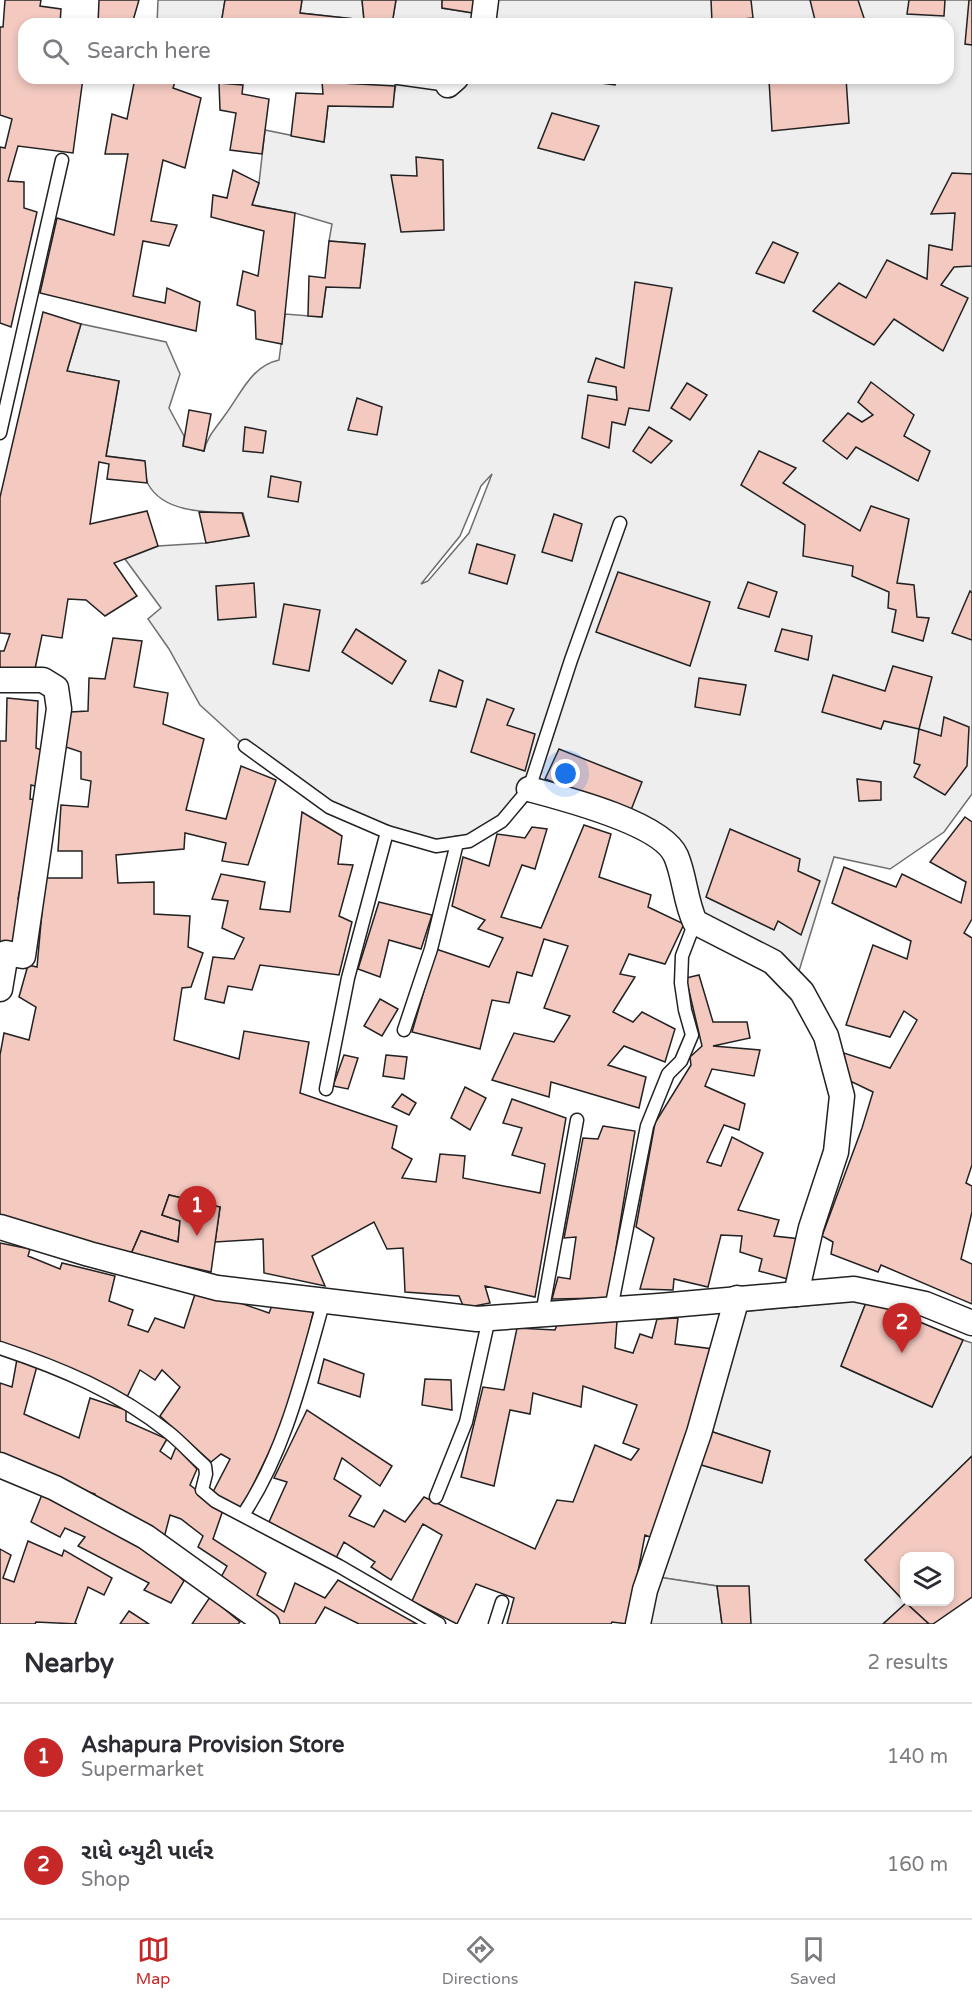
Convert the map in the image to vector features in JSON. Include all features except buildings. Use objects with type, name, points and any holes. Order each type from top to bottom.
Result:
[{"type":"street","points":[[484,18],[486,0]]},
{"type":"street","points":[[0,680],[43,680],[56,688],[59,710],[23,956],[6,953],[0,988]]},
{"type":"street","points":[[529,789],[601,810],[654,834],[675,855],[689,910],[695,922],[773,962],[802,992],[826,1036],[842,1096],[836,1152],[811,1228],[796,1294]]},
{"type":"street","points":[[0,1227],[89,1254],[218,1288],[477,1319],[854,1289],[925,1304],[972,1323]]},
{"type":"street","points":[[638,1624],[645,1590],[699,1433],[737,1298]]},
{"type":"street","points":[[0,1465],[55,1488],[146,1537],[267,1624]]},
{"type":"lane","points":[[0,433],[62,160]]},
{"type":"lane","points":[[245,746],[329,807],[387,832],[436,846],[469,841],[502,821],[529,789],[571,660],[621,523]]},
{"type":"lane","points":[[326,1089],[348,978],[387,832]]},
{"type":"lane","points":[[404,1030],[431,949],[456,843]]},
{"type":"lane","points":[[611,1309],[647,1126],[668,1074],[681,1061],[692,1035],[685,1010],[681,974],[682,956],[695,922]]},
{"type":"lane","points":[[542,1314],[577,1120]]},
{"type":"lane","points":[[243,1515],[258,1492],[293,1410],[324,1300]]},
{"type":"lane","points":[[436,1497],[466,1422],[489,1318]]},
{"type":"lane","points":[[0,1348],[50,1365],[111,1393],[168,1432],[205,1466],[206,1474],[202,1490],[214,1501],[339,1566],[439,1624]]},
{"type":"lane","points":[[495,1624],[502,1602]]},
{"type":"shaded area","points":[[158,0],[225,0],[222,18],[157,18]]},
{"type":"shaded area","points":[[302,0],[362,0],[364,18],[346,18],[300,13]]},
{"type":"shaded area","points":[[396,0],[442,0],[442,8],[483,15],[486,0],[972,0],[972,794],[944,832],[890,869],[834,857],[795,984],[695,922],[675,854],[529,789],[502,821],[469,841],[436,846],[385,837],[245,746],[200,705],[169,649],[148,619],[161,608],[125,559],[158,546],[206,543],[249,536],[243,513],[204,512],[177,507],[156,494],[148,484],[144,461],[106,456],[119,381],[67,371],[81,324],[166,342],[180,374],[169,408],[184,436],[183,446],[204,451],[210,436],[248,382],[261,368],[279,360],[285,314],[322,317],[326,287],[360,287],[365,244],[329,241],[332,224],[295,213],[252,205],[259,183],[265,130],[324,142],[328,106],[392,107],[396,84],[954,84],[954,18],[393,18]],"holes":[[[492,474],[469,533],[428,581],[421,584],[460,536],[481,486]]]},
{"type":"shaded area","points":[[867,1300],[841,1366],[932,1407],[963,1340],[972,1343],[972,1456],[865,1560],[900,1597],[900,1606],[903,1606],[883,1624],[751,1624],[717,1586],[658,1577],[698,1464],[762,1482],[770,1451],[710,1431],[738,1312]]},
{"type":"shaded area","points":[[658,1577],[717,1586],[722,1624],[650,1624]]},
{"type":"place","name":"Ashapura Provision Store","points":[[197,1236]]},
{"type":"place","name":"રાધે બ્યુટી પાર્લર","points":[[902,1353]]}]
